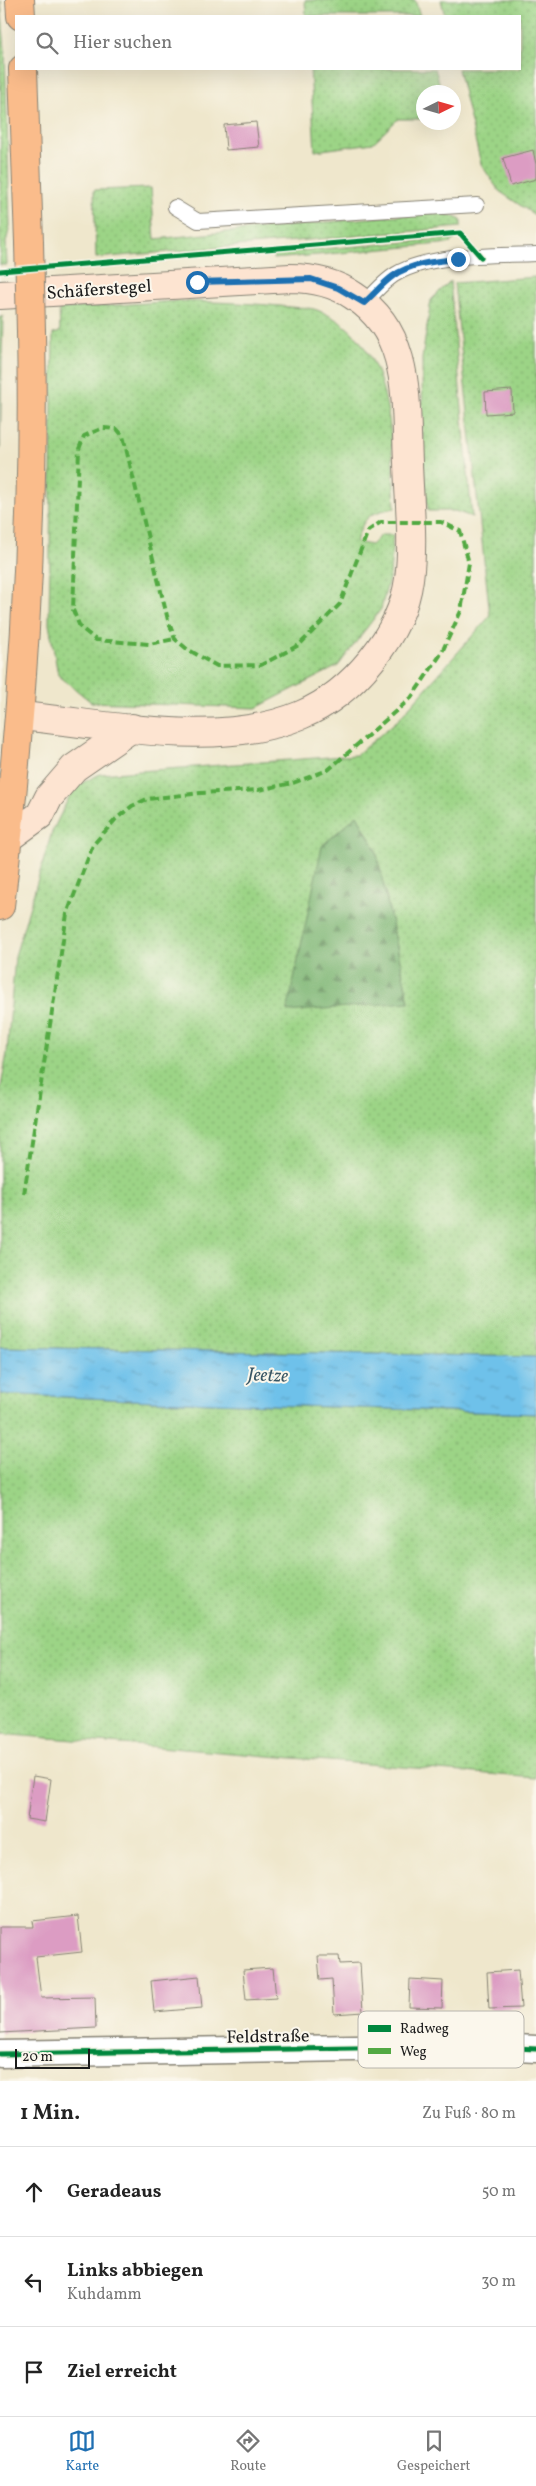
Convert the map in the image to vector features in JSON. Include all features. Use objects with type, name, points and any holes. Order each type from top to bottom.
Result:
[{"type":"main road","points":[[20,0],[21,15]]},
{"type":"main road","points":[[0,906],[20,716],[29,573],[32,434],[31,332],[23,70]]},
{"type":"main road","name":"Schäferstegel","points":[[0,295],[197,282],[311,279],[338,288],[364,303],[388,329],[396,346],[404,395],[411,556],[409,582],[393,627],[382,646],[366,667],[345,687],[304,714],[254,728],[179,731],[20,716]]},
{"type":"main road","points":[[8,838],[40,815],[54,790],[74,768],[132,728]]},
{"type":"street","name":"Feldstraße","points":[[0,2054],[358,2048]]},
{"type":"lane","points":[[175,207],[198,221],[477,205]]},
{"type":"lane","points":[[364,303],[393,276],[424,264],[458,259],[536,254]]},
{"type":"green space","points":[[1,0],[5,50],[10,226],[6,242],[7,265],[0,265]]},
{"type":"green space","points":[[305,0],[415,0],[420,15],[306,15]]},
{"type":"green space","points":[[441,0],[536,0],[536,216],[499,191],[481,164],[458,70],[521,70],[521,15],[445,15]]},
{"type":"green space","points":[[310,70],[435,70],[440,85],[416,85],[416,119],[398,119],[373,143],[315,151]]},
{"type":"green space","points":[[151,188],[155,239],[441,211],[461,220],[461,227],[96,258],[94,190]]},
{"type":"green space","points":[[456,238],[451,243],[273,259],[274,253]]},
{"type":"green space","points":[[536,277],[536,1357],[0,1347],[0,1092],[7,1053],[15,956],[52,832],[74,787],[100,774],[356,755],[398,720],[490,616],[454,283]],"holes":[[[357,815],[376,850],[409,1002],[322,846]]]},
{"type":"green space","points":[[450,281],[472,517],[455,511],[428,511],[423,463],[422,359],[431,300]]},
{"type":"green space","points":[[177,301],[248,304],[317,310],[343,324],[362,344],[375,367],[384,394],[392,452],[395,508],[373,514],[369,517],[362,526],[356,542],[371,545],[381,535],[393,535],[390,575],[381,609],[338,666],[256,708],[91,702],[58,675],[49,624],[53,334],[60,332],[59,309]]},
{"type":"green space","points":[[3,316],[0,450],[0,317]]},
{"type":"green space","points":[[357,815],[376,850],[409,1002],[287,1012],[322,846]]},
{"type":"green space","points":[[0,1394],[536,1414],[536,1778],[0,1734]]},
{"type":"water","name":"Jeetze","points":[[0,1347],[536,1357],[536,1414],[0,1394]]},
{"type":"building","points":[[256,122],[259,147],[226,150],[224,125]]},
{"type":"building","points":[[533,150],[536,164],[536,179],[511,186],[503,158]]},
{"type":"building","points":[[512,390],[513,412],[486,414],[485,392]]},
{"type":"building","points":[[33,1776],[51,1779],[45,1822],[27,1819]]},
{"type":"building","points":[[78,1916],[82,1952],[36,1957],[41,1998],[95,1997],[96,2028],[0,2033],[0,1927],[33,1927],[32,1921]]},
{"type":"building","points":[[318,1956],[339,1956],[340,1964],[360,1963],[363,2011],[334,2014],[332,1979],[320,1980]]},
{"type":"building","points":[[273,1968],[276,1998],[246,2000],[243,1970]]},
{"type":"building","points":[[518,1970],[521,2008],[489,2009],[487,1972]]},
{"type":"building","points":[[199,1976],[202,2008],[154,2012],[151,1981]]},
{"type":"building","points":[[410,1979],[443,1981],[442,2008],[409,2007]]},
{"type":"marked path","points":[[24,1194],[67,914],[93,845],[116,819],[132,806],[147,799],[201,793],[258,790],[293,783],[328,770],[411,698],[441,654],[461,611],[469,563],[460,531],[441,522],[381,522],[368,531],[340,604],[299,645],[261,665],[217,666],[187,649],[175,639],[168,620],[123,436],[117,429],[103,428],[84,436],[79,449],[73,610],[80,627],[96,640],[149,644],[175,639]]},
{"type":"cycle path","points":[[0,271],[460,233],[481,257]]},
{"type":"cycle path","points":[[0,2054],[358,2048]]},
{"type":"cycle path","points":[[524,2048],[536,2049]]},
{"type":"route","points":[[197,282],[290,278],[311,279],[350,293],[364,303],[401,271],[424,264],[458,259]]}]
